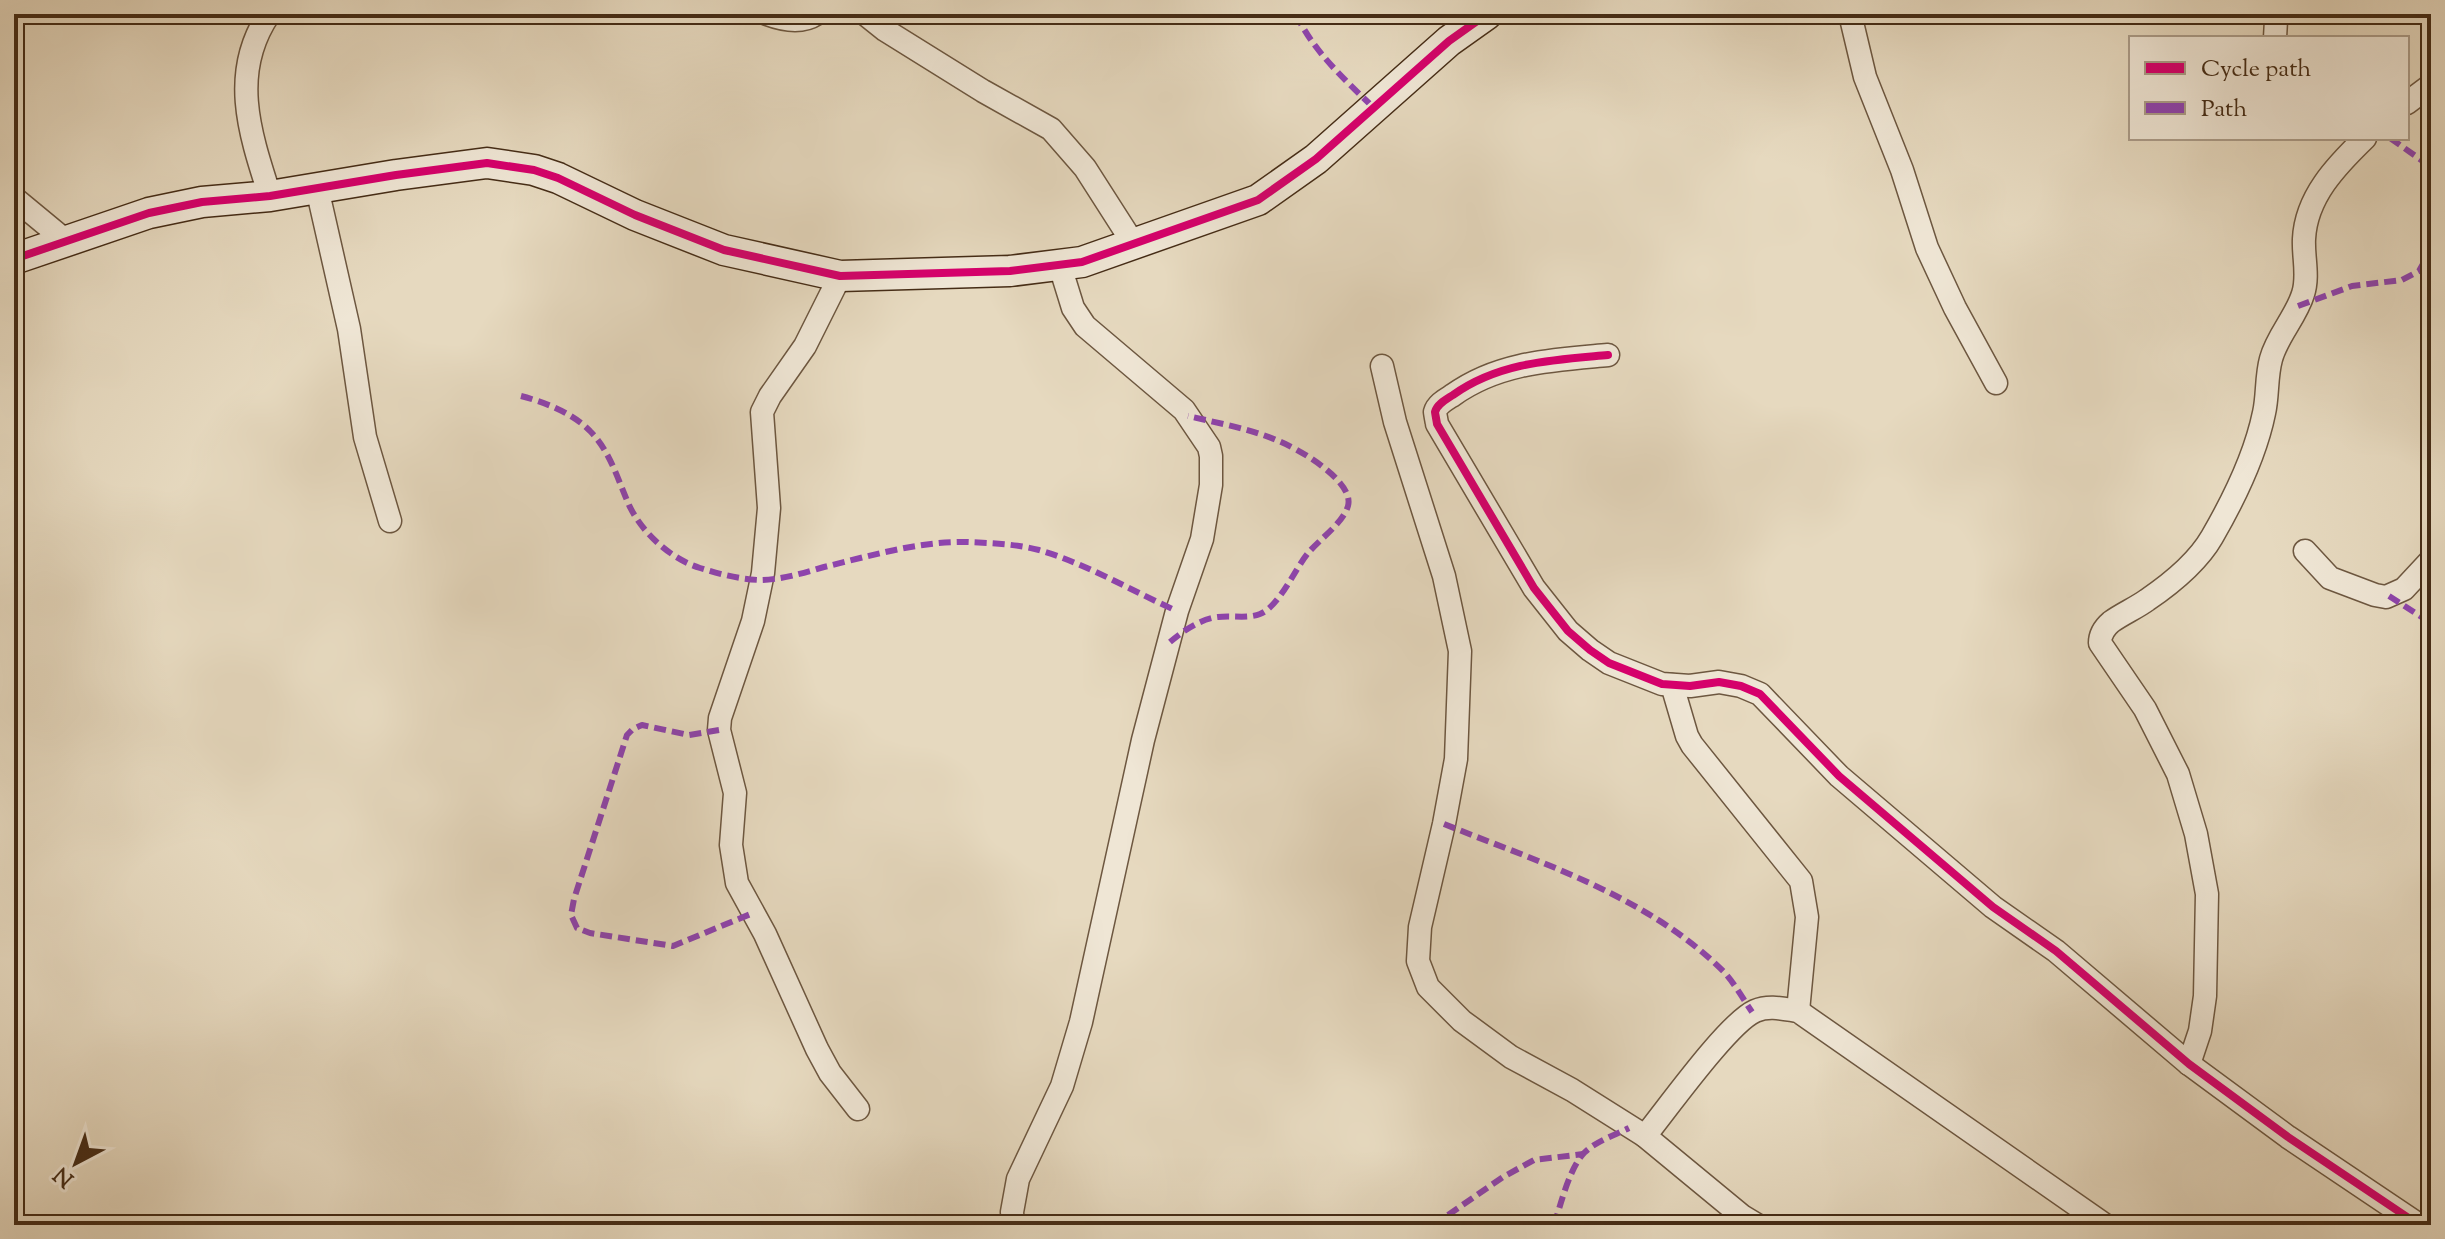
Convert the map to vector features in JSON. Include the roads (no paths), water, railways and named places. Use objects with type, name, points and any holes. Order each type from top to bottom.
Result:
[{"type":"street","points":[[269,14],[248,56],[246,77],[250,126],[270,196]]},
{"type":"street","points":[[767,14],[788,20],[810,18],[816,14]]},
{"type":"street","points":[[865,14],[885,30],[983,91],[1051,129],[1085,168],[1133,243]]},
{"type":"street","points":[[14,259],[149,213],[202,202],[270,196],[487,163],[534,170],[558,178],[635,215],[724,250],[840,276],[938,275],[1060,266],[1082,262],[1258,200],[1316,159],[1449,41],[1487,14]]},
{"type":"street","points":[[1850,14],[1865,77],[1902,170],[1927,248],[1996,383]]},
{"type":"street","points":[[2273,14],[2276,20],[2275,36]]},
{"type":"street","points":[[2409,102],[2431,85]]},
{"type":"street","points":[[2189,1064],[2200,1031],[2205,996],[2207,894],[2196,834],[2178,774],[2145,709],[2100,643],[2100,636],[2111,622],[2148,600],[2194,563],[2211,539],[2240,484],[2264,412],[2272,356],[2305,286],[2307,213],[2340,147],[2359,140]]},
{"type":"street","points":[[317,188],[349,329],[365,437],[390,521]]},
{"type":"street","points":[[14,198],[66,241]]},
{"type":"street","points":[[1013,1225],[1018,1179],[1062,1086],[1078,1034],[1139,753],[1177,611],[1202,539],[1211,485],[1210,450],[1198,430],[1184,410],[1085,326],[1073,308],[1060,266]]},
{"type":"street","points":[[840,276],[805,346],[762,412],[769,508],[763,573],[753,621],[722,708],[719,730],[735,793],[731,845],[737,883],[765,934],[817,1049],[830,1073],[858,1109]]},
{"type":"street","points":[[1608,355],[1519,365],[1481,378],[1439,404],[1435,412],[1437,424],[1534,588],[1568,631],[1609,663],[1662,684],[1690,686],[1719,682],[1760,694],[1839,776],[1993,907],[2056,951],[2189,1064],[2288,1137],[2419,1225]]},
{"type":"street","points":[[1382,366],[1395,422],[1444,576],[1460,651],[1456,759],[1420,927],[1418,961],[1428,987],[1462,1021],[1511,1057],[1572,1090],[1645,1136],[1747,1222]]},
{"type":"street","points":[[2305,551],[2330,578],[2386,597],[2404,589],[2431,560]]},
{"type":"street","points":[[1672,685],[1692,745],[1801,881],[1807,917],[1798,1011]]},
{"type":"street","points":[[1645,1136],[1731,1031],[1752,1012],[1766,1007],[1798,1011],[2105,1225]]}]
